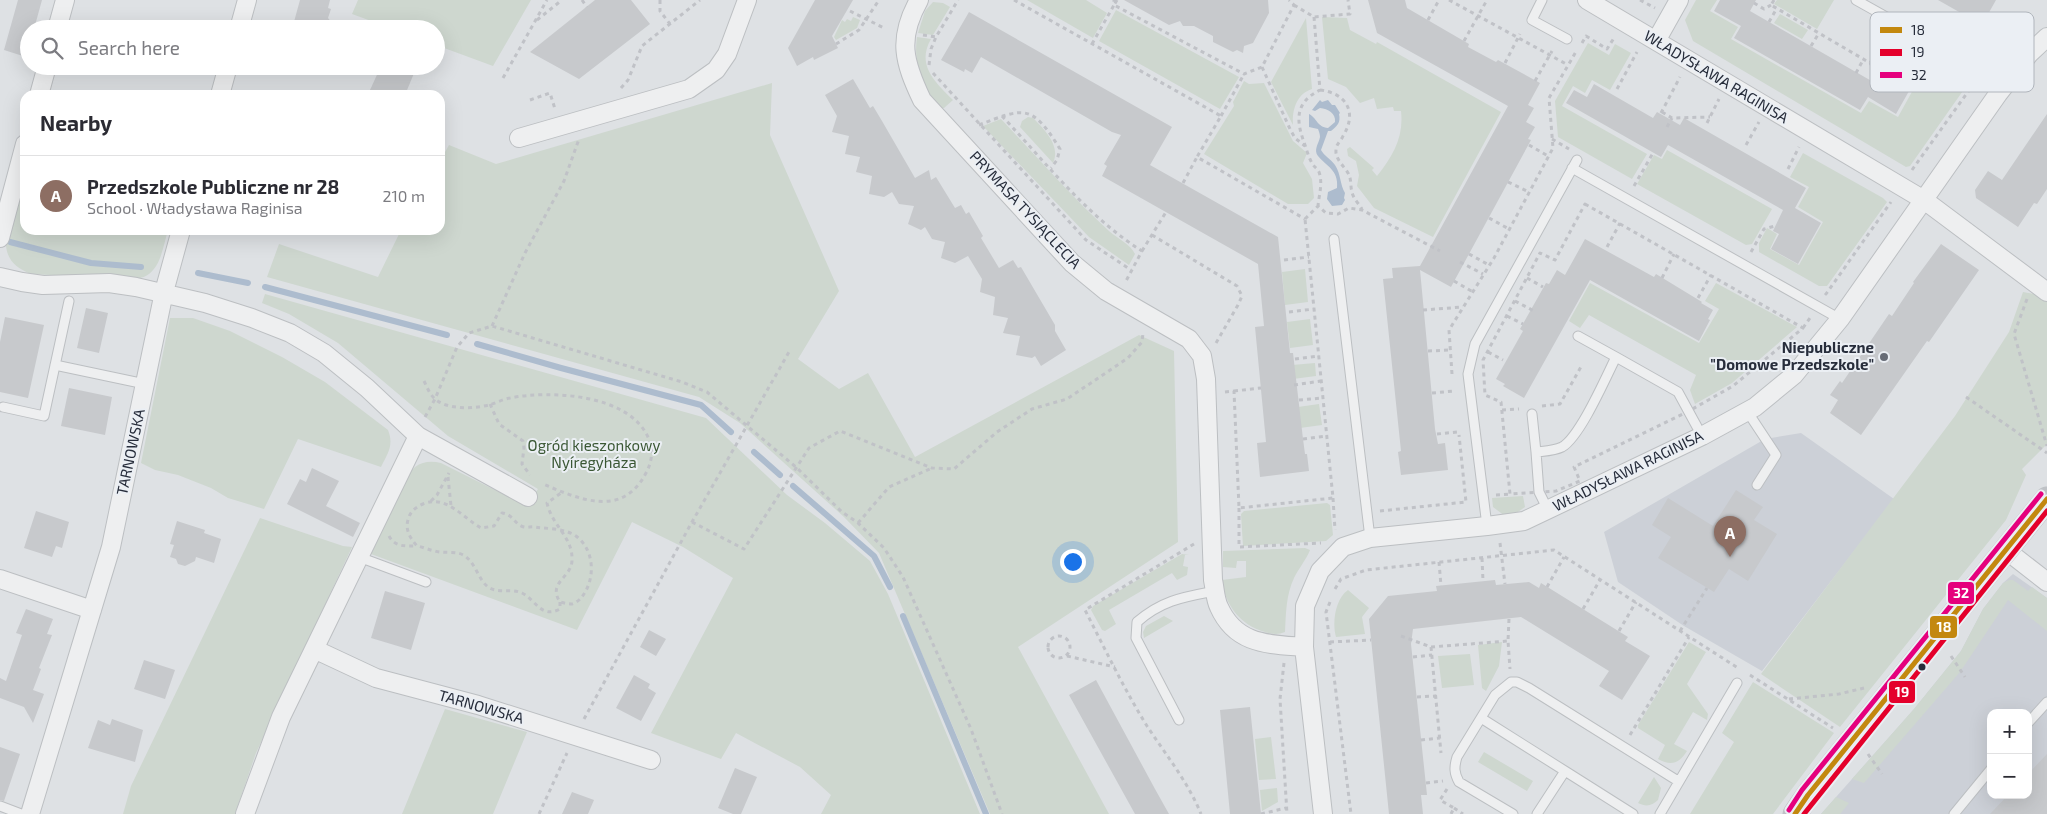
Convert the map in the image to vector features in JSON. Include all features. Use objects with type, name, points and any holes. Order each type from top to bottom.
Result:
[{"type":"street","points":[[59,20],[65,0]]},
{"type":"street","points":[[241,20],[247,0]]},
{"type":"street","points":[[519,138],[689,89],[716,70],[728,54],[747,0]]},
{"type":"street","name":"PRYMASA TYSIĄCLECIA","points":[[919,0],[909,18],[905,45],[908,70],[922,100],[1072,263],[1106,291],[1189,339],[1202,356],[1206,370],[1213,580],[1215,591]]},
{"type":"street","name":"WŁADYSŁAWA RAGINISA","points":[[1586,0],[1924,200],[2047,292]]},
{"type":"street","points":[[1656,41],[1678,0]]},
{"type":"street","name":"WŁADYSŁAWA RAGINISA","points":[[2034,49],[2047,37]]},
{"type":"street","points":[[40,90],[45,75]]},
{"type":"street","points":[[221,90],[226,75]]},
{"type":"street","name":"WŁADYSŁAWA RAGINISA","points":[[1323,814],[1296,647],[1305,606],[1320,571],[1343,547],[1370,538],[1524,521],[1702,436],[1747,411],[1794,375],[1840,320],[2000,92]]},
{"type":"street","points":[[0,238],[20,163]]},
{"type":"street","name":"TARNOWSKA","points":[[30,814],[110,547],[164,292],[180,235]]},
{"type":"street","points":[[0,276],[22,282],[43,284],[109,283],[164,292],[252,318],[290,333],[324,353],[367,388],[418,436],[528,497]]},
{"type":"street","points":[[245,814],[281,717],[418,436]]},
{"type":"street","points":[[1795,814],[1852,740],[2047,499]]},
{"type":"street","points":[[2006,550],[2047,582]]},
{"type":"street","points":[[0,579],[92,610]]},
{"type":"street","points":[[1215,591],[1219,606],[1232,628],[1250,640],[1274,646],[1296,647]]},
{"type":"street","name":"TARNOWSKA","points":[[314,649],[376,678],[478,705],[652,760]]},
{"type":"lane","points":[[1542,0],[1532,20],[1567,39]]},
{"type":"lane","points":[[1856,0],[1877,12]]},
{"type":"lane","points":[[1492,526],[1468,374],[1480,335],[1574,164],[1840,320]]},
{"type":"lane","points":[[1334,239],[1370,538]]},
{"type":"lane","points":[[3,407],[44,416],[69,301]]},
{"type":"lane","points":[[1578,336],[1678,392],[1702,436]]},
{"type":"lane","points":[[1536,452],[1549,451],[1563,446],[1575,436],[1616,357]]},
{"type":"lane","points":[[55,365],[145,384]]},
{"type":"lane","points":[[1747,411],[1776,455],[1757,485]]},
{"type":"lane","points":[[1532,414],[1539,492],[1548,510]]},
{"type":"lane","points":[[359,557],[426,582]]},
{"type":"lane","points":[[1179,720],[1136,638],[1137,622],[1151,610],[1176,598],[1215,591]]},
{"type":"lane","points":[[1513,814],[1459,782],[1454,766],[1457,757],[1495,695],[1511,682],[1517,682],[1529,688],[1678,781]]},
{"type":"lane","points":[[1660,814],[1737,683]]},
{"type":"lane","points":[[2032,719],[2047,702]]},
{"type":"lane","points":[[1481,718],[1633,814]]},
{"type":"lane","points":[[1537,814],[1565,770]]},
{"type":"lane","points":[[1954,814],[1987,774]]},
{"type":"lane","points":[[0,806],[21,814]]},
{"type":"path","points":[[503,78],[547,0]]},
{"type":"path","points":[[534,22],[562,0]]},
{"type":"path","points":[[582,0],[587,7]]},
{"type":"path","points":[[660,0],[660,10],[670,24]]},
{"type":"path","points":[[617,91],[628,80],[642,46],[700,0]]},
{"type":"path","points":[[836,44],[859,30],[879,0]]},
{"type":"path","points":[[958,0],[936,37],[931,49],[929,66],[935,76],[979,125],[1086,240],[1132,270],[1166,212]]},
{"type":"path","points":[[1014,0],[1221,116]]},
{"type":"path","points":[[1289,0],[1314,17],[1350,14],[1348,0]]},
{"type":"path","points":[[1428,20],[1439,0]]},
{"type":"path","points":[[1449,0],[1519,36],[1568,65]]},
{"type":"path","points":[[1464,41],[1487,0]]},
{"type":"path","points":[[1754,3],[1764,9],[1771,5],[1774,0]]},
{"type":"path","points":[[1092,44],[1115,2],[1244,74]]},
{"type":"path","points":[[1183,183],[1244,74],[1262,67],[1294,5]]},
{"type":"path","points":[[1771,5],[1870,64]]},
{"type":"path","points":[[1769,22],[1778,8]]},
{"type":"path","points":[[850,11],[884,28]]},
{"type":"path","points":[[1314,17],[1320,90]]},
{"type":"path","points":[[1811,46],[1818,33]]},
{"type":"path","points":[[918,35],[936,37]]},
{"type":"path","points":[[1505,63],[1519,36]]},
{"type":"path","points":[[1455,399],[1449,330],[1489,265],[1553,148],[1549,98],[1586,36],[1607,48],[1613,38],[1621,42]]},
{"type":"path","points":[[1617,89],[1638,52],[1630,47]]},
{"type":"path","points":[[1535,81],[1552,50]]},
{"type":"path","points":[[1856,72],[1863,60]]},
{"type":"path","points":[[1262,67],[1295,138],[1306,146]]},
{"type":"path","points":[[1672,71],[1688,81]]},
{"type":"path","points":[[1680,76],[1661,113],[1672,118],[1710,117]]},
{"type":"path","points":[[1305,219],[1318,206],[1321,183],[1318,171],[1312,163],[1299,126],[1300,110],[1307,98],[1320,90],[1331,91],[1342,97],[1349,108],[1350,122],[1344,136],[1336,147],[1336,153],[1348,173],[1352,183],[1352,193],[1362,210]]},
{"type":"path","points":[[1909,174],[1967,92]]},
{"type":"path","points":[[530,100],[550,94],[554,109],[563,106]]},
{"type":"path","points":[[1712,94],[1728,104]]},
{"type":"path","points":[[1707,123],[1720,99]]},
{"type":"path","points":[[979,125],[1015,112],[1028,113],[1046,127],[1060,149],[1057,160],[1051,168]]},
{"type":"path","points":[[1002,116],[1092,212],[1122,238],[1142,251]]},
{"type":"path","points":[[1751,117],[1767,127]]},
{"type":"path","points":[[1667,127],[1672,118]]},
{"type":"path","points":[[1746,145],[1759,122]]},
{"type":"path","points":[[492,326],[525,253],[564,181],[581,132]]},
{"type":"path","points":[[1552,139],[1573,151]]},
{"type":"path","points":[[1788,169],[1800,146],[1792,142]]},
{"type":"path","points":[[1529,145],[1548,156]]},
{"type":"path","points":[[1634,186],[1653,153]]},
{"type":"path","points":[[1198,157],[1305,219]]},
{"type":"path","points":[[1627,181],[1643,190]]},
{"type":"path","points":[[1508,182],[1529,192]]},
{"type":"path","points":[[1818,289],[1826,294],[1892,200]]},
{"type":"path","points":[[1318,206],[1326,212],[1338,214],[1349,208],[1362,210],[1440,251]]},
{"type":"path","points":[[1489,218],[1509,229]]},
{"type":"path","points":[[1305,219],[1335,533]]},
{"type":"path","points":[[1607,247],[1620,224]]},
{"type":"path","points":[[1751,252],[1764,229],[1775,226]]},
{"type":"path","points":[[1152,235],[1237,286],[1242,296],[1213,348]]},
{"type":"path","points":[[1742,247],[1759,256]]},
{"type":"path","points":[[1469,254],[1489,265]]},
{"type":"path","points":[[1662,278],[1674,254]]},
{"type":"path","points":[[1284,260],[1309,257]]},
{"type":"path","points":[[1460,262],[1483,274]]},
{"type":"path","points":[[1698,298],[1710,275]]},
{"type":"path","points":[[1527,278],[1543,288]]},
{"type":"path","points":[[1454,281],[1473,292]]},
{"type":"path","points":[[2029,293],[2014,334],[2047,446]]},
{"type":"path","points":[[1514,300],[1534,311]]},
{"type":"path","points":[[1423,310],[1463,307]]},
{"type":"path","points":[[1289,312],[1314,309]]},
{"type":"path","points":[[1803,328],[1812,314]]},
{"type":"path","points":[[1506,315],[1523,324]]},
{"type":"path","points":[[418,436],[458,348],[469,333],[492,326],[707,392],[797,468],[842,512],[858,523],[884,548],[903,577],[971,730],[1002,814]]},
{"type":"path","points":[[692,522],[744,549],[809,448],[840,431],[932,468],[954,469],[997,432],[1032,409],[1068,399],[1128,358],[1142,342],[1143,326]]},
{"type":"path","points":[[1428,350],[1450,350]]},
{"type":"path","points":[[1487,351],[1503,360]]},
{"type":"path","points":[[539,814],[576,735],[692,522],[790,352]]},
{"type":"path","points":[[1295,359],[1319,356]]},
{"type":"path","points":[[1541,406],[1560,404],[1582,365]]},
{"type":"path","points":[[424,381],[435,399],[444,404],[462,407],[490,404],[512,398],[548,395],[574,397],[613,406],[629,414],[641,425],[651,443],[652,452],[646,473],[633,490],[622,499],[600,502],[587,501],[561,493],[536,480]]},
{"type":"path","points":[[1294,385],[1321,381]]},
{"type":"path","points":[[1218,392],[1261,388]]},
{"type":"path","points":[[1234,391],[1239,547],[1329,542]]},
{"type":"path","points":[[1432,393],[1454,391]]},
{"type":"path","points":[[1966,397],[2047,453]]},
{"type":"path","points":[[1299,400],[1323,398]]},
{"type":"path","points":[[490,404],[499,424],[522,441],[524,448],[522,464],[532,478]]},
{"type":"path","points":[[1502,410],[1521,408]]},
{"type":"path","points":[[1376,511],[1466,502],[1458,424]]},
{"type":"path","points":[[1437,434],[1458,432]]},
{"type":"path","points":[[1303,438],[1327,436]]},
{"type":"path","points":[[417,546],[409,536],[407,523],[418,506],[430,501],[437,495],[448,477],[455,458]]},
{"type":"path","points":[[858,523],[889,487],[932,468]]},
{"type":"path","points":[[448,477],[451,506]]},
{"type":"path","points":[[375,525],[388,534],[395,544],[428,548],[434,551],[459,554],[466,557],[483,583],[489,587],[494,590],[520,592],[545,612],[554,613],[560,609],[556,587],[570,570],[572,561],[568,542],[552,519],[547,503],[561,493]]},
{"type":"path","points":[[1239,508],[1333,498]]},
{"type":"path","points":[[430,501],[451,506],[482,528],[494,526],[502,513],[511,516],[521,526],[526,528],[533,526],[552,528],[576,536],[584,544],[591,559],[592,567],[588,586],[581,598],[571,604],[560,602]]},
{"type":"path","points":[[1492,526],[1502,556],[1505,584]]},
{"type":"path","points":[[1351,814],[1326,612],[1332,594],[1341,579],[1366,570],[1554,550],[1739,668]]},
{"type":"path","points":[[1547,587],[1564,557]]},
{"type":"path","points":[[1482,558],[1483,581]]},
{"type":"path","points":[[1439,562],[1442,586]]},
{"type":"path","points":[[1583,609],[1600,580]]},
{"type":"path","points":[[1680,631],[1707,588]]},
{"type":"path","points":[[1619,631],[1636,602]]},
{"type":"path","points":[[1509,619],[1508,641],[1511,682]]},
{"type":"path","points":[[1067,656],[1070,650],[1068,640],[1059,636],[1052,639],[1048,649],[1052,656],[1059,659],[1067,656],[1115,667]]},
{"type":"path","points":[[1401,636],[1431,647],[1508,641]]},
{"type":"path","points":[[1623,747],[1689,636]]},
{"type":"path","points":[[1330,642],[1371,640]]},
{"type":"path","points":[[1287,814],[1280,699],[1296,647]]},
{"type":"path","points":[[1431,647],[1442,756]]},
{"type":"path","points":[[1413,657],[1432,654]]},
{"type":"path","points":[[1950,656],[1965,677]]},
{"type":"path","points":[[1747,673],[1852,740],[1868,753],[1882,774]]},
{"type":"path","points":[[1788,700],[1839,694],[1872,685]]},
{"type":"path","points":[[1417,697],[1436,696]]},
{"type":"path","points":[[1421,740],[1440,738]]},
{"type":"path","points":[[1443,773],[1448,787],[1440,800],[1463,814]]},
{"type":"path","points":[[1426,783],[1446,781]]},
{"type":"path","points":[[1261,814],[1286,808]]},
{"type":"path","points":[[1451,814],[1454,808]]},
{"type":"shaded area","points":[[1801,433],[1894,499],[1762,671],[1684,626],[1618,582],[1604,532],[1765,439]]},
{"type":"shaded area","points":[[2013,574],[2047,598],[2047,814],[1821,814],[1914,709],[1961,651],[1983,609],[2003,583]]},
{"type":"green space","points":[[358,0],[531,0],[493,66],[445,48],[445,20],[368,20],[352,14]]},
{"type":"green space","points":[[1027,0],[1086,0],[1107,13],[1093,38]]},
{"type":"green space","points":[[1696,0],[1717,0],[1710,11],[1738,27],[1731,39],[1861,113],[1869,101],[1898,117],[1912,92],[1962,92],[1910,166],[1906,167],[1693,41],[1685,20]]},
{"type":"green space","points":[[1777,0],[1834,0],[1817,29],[1774,4]]},
{"type":"green space","points":[[933,2],[943,3],[950,7],[933,35],[918,33],[925,11]]},
{"type":"green space","points":[[1116,10],[1239,77],[1220,109],[1099,41]]},
{"type":"green space","points":[[1780,14],[1808,30],[1802,39],[1774,23]]},
{"type":"green space","points":[[853,17],[860,20],[857,28],[836,40],[834,37],[842,20],[845,22],[847,19],[851,21]]},
{"type":"green space","points":[[1322,17],[1347,18],[1350,30],[1376,44],[1377,42],[1501,112],[1433,237],[1374,208],[1357,186],[1359,175],[1356,161],[1348,156],[1347,149],[1350,147],[1374,168],[1372,170],[1377,176],[1388,161],[1399,138],[1401,111],[1394,111],[1393,107],[1377,109],[1374,98],[1360,103],[1346,87],[1328,79]]},
{"type":"green space","points":[[1306,18],[1312,89],[1302,95],[1296,104],[1293,114],[1293,125],[1271,82]]},
{"type":"green space","points":[[917,37],[931,39],[927,48],[927,65],[934,80],[953,100],[944,108],[940,108],[928,92],[920,75],[916,57]]},
{"type":"green space","points":[[1588,43],[1609,55],[1615,44],[1631,53],[1610,90],[1592,80],[1585,93],[1573,86],[1562,106],[1647,154],[1632,179],[1558,137],[1555,101]]},
{"type":"green space","points":[[1244,81],[1249,84],[1264,83],[1293,141],[1307,153],[1303,163],[1312,179],[1314,198],[1308,204],[1288,204],[1204,154],[1234,106],[1233,102]]},
{"type":"green space","points":[[772,83],[770,135],[839,291],[798,359],[839,389],[868,373],[915,457],[1139,335],[1174,351],[1178,542],[1018,647],[1109,814],[990,814],[879,553],[844,517],[740,423],[699,397],[267,277],[279,244],[378,277],[399,235],[445,235],[445,152],[449,145],[496,164]]},
{"type":"green space","points":[[1028,117],[1033,118],[1053,144],[1055,157],[1053,163],[1020,127],[1022,121]]},
{"type":"green space","points":[[1001,119],[1081,204],[1130,248],[1135,254],[1129,265],[1089,237],[983,126]]},
{"type":"green space","points":[[1667,150],[1772,209],[1752,244],[1746,245],[1637,184],[1654,155],[1662,159]]},
{"type":"green space","points":[[1803,153],[1887,202],[1827,286],[1819,286],[1759,252],[1759,243],[1767,228],[1777,234],[1770,249],[1799,265],[1823,222],[1798,207],[1809,187],[1790,177]]},
{"type":"green space","points":[[20,197],[20,235],[167,235],[162,254],[155,268],[143,277],[135,279],[31,274],[17,267],[11,260],[6,246]]},
{"type":"green space","points":[[1305,269],[1308,302],[1285,305],[1282,272]]},
{"type":"green space","points":[[1590,283],[1699,343],[1719,309],[1705,301],[1716,283],[1797,327],[1732,383],[1695,404],[1690,390],[1696,375],[1589,315],[1580,328],[1569,321]]},
{"type":"green space","points":[[2023,292],[2040,295],[2047,300],[2047,444],[2022,469],[2026,475],[2006,520],[1840,727],[1761,674],[1955,416],[2009,332]]},
{"type":"green space","name":"Ogród kieszonkowy Nyíregyháza","points":[[265,294],[706,418],[787,495],[825,523],[870,561],[888,594],[980,814],[821,814],[831,795],[800,767],[736,733],[721,759],[651,733],[733,578],[683,547],[632,522],[577,630],[371,554],[404,482],[415,467],[421,464],[441,463],[527,506],[538,489],[448,436],[338,343],[289,314],[262,303]]},
{"type":"green space","points":[[170,318],[193,318],[230,331],[282,357],[325,382],[388,430],[390,445],[381,467],[298,439],[264,509],[228,498],[211,488],[178,475],[155,470],[141,463]]},
{"type":"green space","points":[[1310,319],[1313,345],[1290,348],[1287,322]]},
{"type":"green space","points":[[1315,363],[1316,376],[1293,379],[1292,365]]},
{"type":"green space","points":[[1319,404],[1322,425],[1300,428],[1298,407]]},
{"type":"green space","points":[[1523,496],[1525,507],[1515,514],[1505,516],[1493,507],[1492,498]]},
{"type":"green space","points":[[1327,503],[1330,505],[1333,535],[1326,541],[1243,546],[1241,514],[1244,511]]},
{"type":"green space","points":[[260,518],[343,546],[352,547],[256,753],[235,814],[123,814],[131,786]]},
{"type":"green space","points":[[1305,548],[1310,550],[1289,591],[1285,632],[1275,634],[1265,632],[1256,629],[1241,619],[1226,598],[1222,580],[1246,577],[1246,561],[1237,561],[1236,568],[1223,567],[1223,551]]},
{"type":"green space","points":[[1182,554],[1189,555],[1185,555],[1183,566],[1188,567],[1187,575],[1177,580],[1172,573],[1109,610],[1116,624],[1105,631],[1102,630],[1091,610],[1093,606]]},
{"type":"green space","points":[[2013,580],[2028,591],[2032,587],[2047,598],[2047,631],[2008,600],[1960,672],[1864,783],[1852,779],[1914,709],[1961,651],[1983,609],[2003,583]]},
{"type":"green space","points":[[1348,590],[1369,608],[1362,617],[1365,634],[1336,637],[1334,625],[1337,605]]},
{"type":"green space","points":[[1164,616],[1173,621],[1144,638],[1143,632],[1146,626]]},
{"type":"green space","points":[[1502,642],[1499,666],[1486,691],[1482,688],[1478,645]]},
{"type":"green space","points":[[1689,642],[1706,652],[1687,684],[1708,714],[1707,720],[1693,712],[1674,744],[1687,751],[1678,761],[1667,763],[1658,759],[1665,745],[1638,728],[1638,725]]},
{"type":"green space","points":[[1470,654],[1474,685],[1442,688],[1438,656]]},
{"type":"green space","points":[[1753,682],[1834,733],[1773,814],[1690,814],[1734,742],[1722,733]]},
{"type":"green space","points":[[445,709],[527,732],[493,814],[402,814]]},
{"type":"green space","points":[[1271,737],[1276,779],[1259,780],[1255,739]]},
{"type":"green space","points":[[1484,752],[1533,781],[1527,791],[1478,762]]},
{"type":"green space","points":[[1654,777],[1661,788],[1658,800],[1649,805],[1638,803]]},
{"type":"green space","points":[[1277,788],[1278,802],[1262,811],[1260,790]]},
{"type":"green space","points":[[1836,797],[1849,803],[1840,814],[1821,814]]},
{"type":"water","points":[[1320,100],[1322,102],[1328,100],[1332,105],[1335,105],[1340,113],[1338,124],[1331,131],[1328,131],[1321,150],[1337,168],[1345,193],[1345,200],[1342,205],[1332,206],[1327,199],[1328,192],[1337,188],[1336,177],[1317,154],[1316,149],[1320,137],[1318,129],[1309,127],[1309,114],[1324,127],[1328,128],[1335,122],[1333,114],[1329,110],[1320,108],[1315,111],[1312,110]]},
{"type":"building","points":[[18,0],[42,0],[36,20],[20,20],[20,55],[4,50]]},
{"type":"building","points":[[300,0],[330,0],[328,8],[331,9],[328,18],[330,20],[294,20]]},
{"type":"building","points":[[595,0],[631,0],[650,24],[579,79],[530,52]]},
{"type":"building","points":[[815,0],[853,0],[832,36],[838,48],[814,60],[813,57],[797,66],[788,48]]},
{"type":"building","points":[[1124,0],[1268,0],[1269,13],[1253,43],[1244,46],[1243,53],[1237,50],[1233,52],[1213,42],[1213,36],[1194,26],[1183,26],[1180,21],[1169,25]]},
{"type":"building","points":[[1368,0],[1405,0],[1407,8],[1469,44],[1468,47],[1496,62],[1498,60],[1540,83],[1528,105],[1534,108],[1526,122],[1535,127],[1528,139],[1531,140],[1451,287],[1420,270],[1435,429],[1438,444],[1445,443],[1448,470],[1401,475],[1398,452],[1401,451],[1383,279],[1393,278],[1392,268],[1420,266],[1508,106],[1377,33]]},
{"type":"building","points":[[1720,0],[1756,0],[1750,11],[1870,80],[1870,92],[1908,92],[1896,114],[1868,97],[1860,110],[1734,38],[1741,26],[1714,11]]},
{"type":"building","points":[[1938,0],[1996,0],[1989,12],[1959,12]]},
{"type":"building","points":[[969,12],[1172,127],[1150,165],[1278,237],[1290,353],[1293,353],[1305,454],[1307,454],[1309,471],[1260,477],[1257,443],[1266,442],[1255,327],[1264,326],[1258,264],[1102,176],[1107,166],[1104,164],[1121,135],[1112,132],[981,57],[972,73],[965,69],[964,72],[941,60]]},
{"type":"building","points":[[377,75],[413,75],[407,90],[370,90]]},
{"type":"building","points":[[853,79],[870,108],[873,106],[915,178],[929,170],[931,180],[936,177],[955,208],[961,205],[966,214],[969,212],[983,236],[981,238],[999,268],[1013,260],[1018,268],[1021,267],[1055,325],[1055,331],[1066,350],[1041,366],[1035,356],[1032,358],[1016,355],[1020,336],[1003,333],[1008,318],[993,315],[995,297],[980,292],[982,279],[968,256],[955,263],[941,258],[945,242],[932,239],[925,227],[921,230],[908,224],[914,206],[899,204],[892,192],[884,197],[869,194],[872,176],[856,172],[860,157],[845,154],[849,136],[832,132],[837,116],[825,95]]},
{"type":"building","points":[[1594,84],[1653,118],[1657,112],[1680,125],[1684,118],[1806,188],[1795,208],[1821,223],[1798,264],[1771,249],[1779,234],[1773,231],[1783,210],[1668,145],[1661,157],[1566,103],[1574,90],[1587,97]]},
{"type":"building","points":[[2047,114],[2047,189],[2037,204],[2034,203],[2018,227],[1976,198],[1975,190],[1988,171],[2002,180]]},
{"type":"building","points":[[1585,239],[1654,277],[1656,274],[1702,302],[1713,310],[1708,319],[1710,320],[1699,341],[1590,280],[1524,398],[1503,386],[1505,384],[1496,379],[1523,331],[1520,329],[1546,283],[1549,284],[1557,270],[1565,275]]},
{"type":"building","points":[[1941,244],[1979,270],[1861,435],[1830,413],[1838,400],[1830,395],[1840,381],[1842,383],[1889,314],[1892,316],[1913,282]]},
{"type":"building","points":[[86,308],[108,313],[99,353],[77,348]]},
{"type":"building","points":[[5,317],[44,325],[28,398],[0,392],[0,342]]},
{"type":"building","points":[[69,388],[112,397],[105,435],[61,426]]},
{"type":"building","points":[[312,468],[339,481],[326,506],[360,523],[353,537],[287,504],[300,479],[306,482]]},
{"type":"building","points":[[1736,490],[1763,507],[1754,520],[1777,534],[1748,581],[1729,569],[1714,592],[1658,558],[1671,537],[1652,525],[1668,498],[1713,526]]},
{"type":"building","points":[[36,511],[69,522],[62,548],[56,546],[52,557],[24,548]]},
{"type":"building","points":[[177,521],[205,530],[204,533],[221,539],[214,563],[196,557],[195,561],[185,566],[178,564],[176,559],[170,557],[174,545],[170,544]]},
{"type":"building","points":[[1495,580],[1496,585],[1529,582],[1539,588],[1541,583],[1628,637],[1625,641],[1650,656],[1622,700],[1599,686],[1609,671],[1521,617],[1413,629],[1411,644],[1427,795],[1421,795],[1423,814],[1389,814],[1369,619],[1388,596],[1437,591],[1436,586]]},
{"type":"building","points":[[385,591],[425,603],[411,650],[371,638]]},
{"type":"building","points":[[26,609],[53,619],[47,634],[52,635],[39,668],[41,669],[33,690],[44,694],[33,723],[24,707],[0,698],[0,678],[6,681],[22,635],[16,633]]},
{"type":"building","points":[[649,630],[666,639],[656,656],[640,647]]},
{"type":"building","points":[[144,660],[175,670],[165,699],[134,689]]},
{"type":"building","points":[[634,675],[650,684],[648,688],[656,693],[641,721],[616,708]]},
{"type":"building","points":[[1096,680],[1169,814],[1135,814],[1069,695]]},
{"type":"building","points":[[1250,707],[1261,814],[1230,814],[1220,710]]},
{"type":"building","points":[[112,719],[143,730],[135,762],[88,748],[98,720],[110,725]]},
{"type":"building","points":[[0,747],[20,754],[4,801],[0,800]]},
{"type":"building","points":[[2047,754],[2047,814],[1990,814],[2004,799],[2032,799],[2032,770]]},
{"type":"building","points":[[735,768],[757,777],[741,814],[733,814],[718,808]]},
{"type":"building","points":[[572,792],[594,800],[588,814],[562,814]]},
{"type":"waterway","points":[[10,242],[91,263],[141,267]]},
{"type":"waterway","points":[[198,273],[248,283]]},
{"type":"waterway","points":[[265,287],[447,335]]},
{"type":"waterway","points":[[477,344],[701,405],[731,432]]},
{"type":"waterway","points":[[754,452],[780,475]]},
{"type":"waterway","points":[[793,486],[874,556],[890,587]]},
{"type":"waterway","points":[[903,616],[986,814]]},
{"type":"transit line","name":"32","points":[[1789,810],[1802,790],[2041,494]]},
{"type":"transit line","name":"18","points":[[1795,814],[1808,795],[2047,499]]},
{"type":"transit line","name":"19","points":[[1804,814],[2047,511]]},
{"type":"place","name":"Niepubliczne \"Domowe Przedszkole\"","points":[[1884,357]]},
{"type":"place","name":"Przedszkole Publiczne nr 28","points":[[1730,557]]}]
